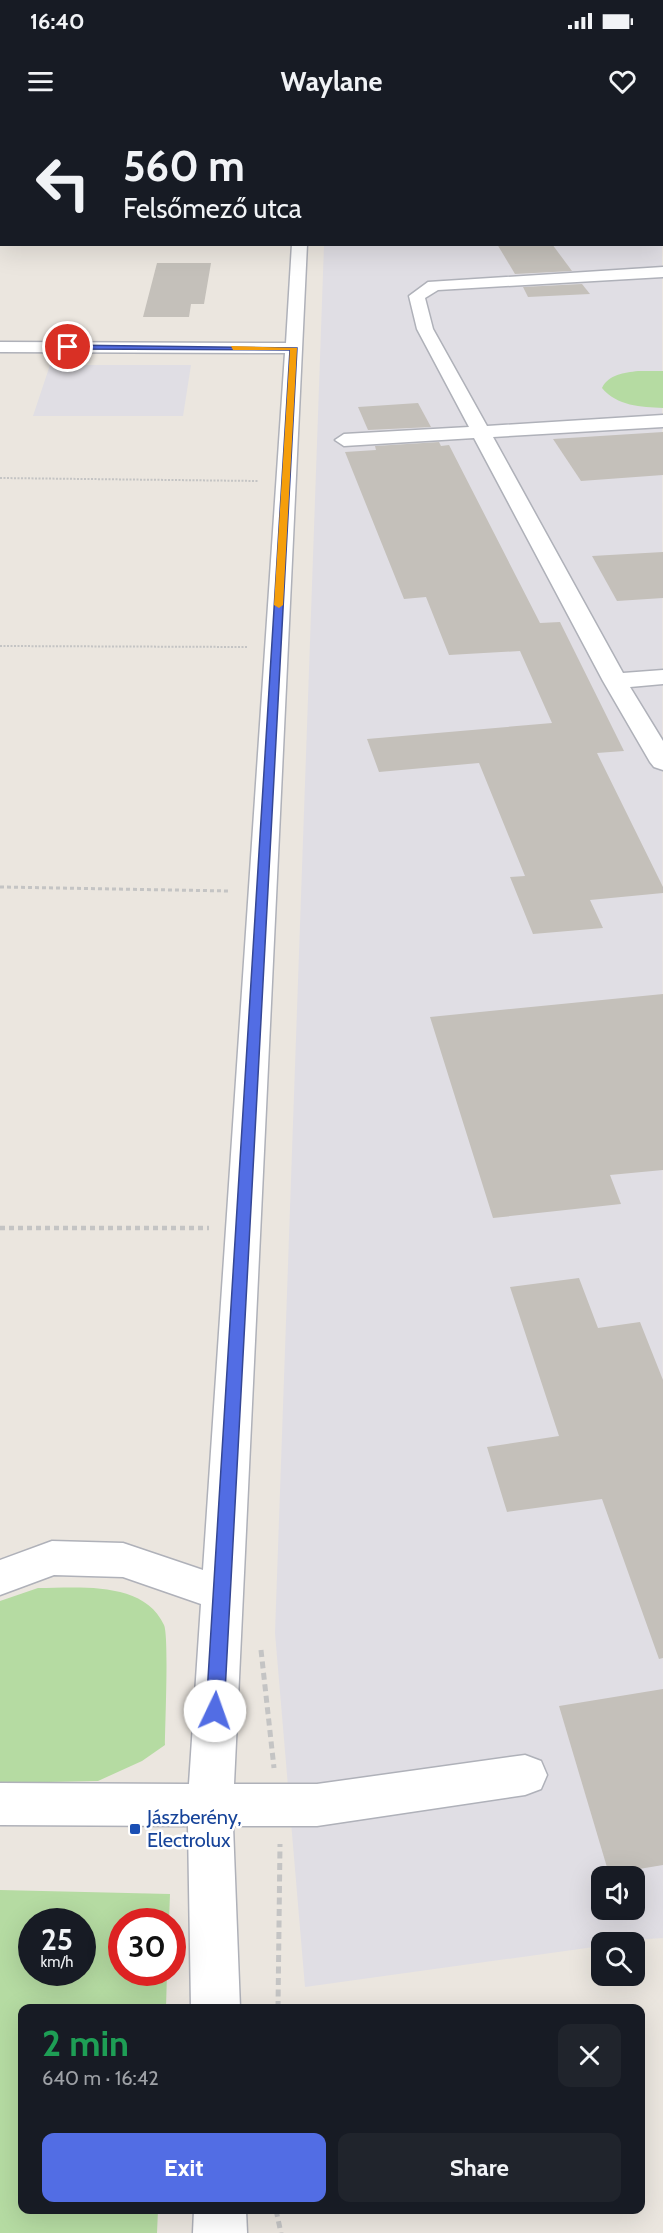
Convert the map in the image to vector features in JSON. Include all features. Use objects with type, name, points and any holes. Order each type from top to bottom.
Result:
[{"type":"street","points":[[215,2004],[210,1805],[300,246]]},
{"type":"street","points":[[663,272],[434,285],[417,296],[425,329],[615,681],[663,762]]},
{"type":"street","points":[[0,347],[294,348]]},
{"type":"street","points":[[344,440],[663,421]]},
{"type":"street","points":[[615,681],[663,677]]},
{"type":"street","points":[[0,1578],[52,1558],[123,1560],[222,1594]]},
{"type":"street","points":[[0,1804],[317,1805],[525,1775]]},
{"type":"street","points":[[220,2214],[220,2233]]},
{"type":"path","points":[[0,477],[286,482]]},
{"type":"path","points":[[0,646],[276,648]]},
{"type":"path","points":[[0,887],[262,891]]},
{"type":"path","points":[[0,1228],[243,1229]]},
{"type":"path","points":[[277,2214],[281,2233]]},
{"type":"shaded area","points":[[324,246],[662,246],[663,1938],[645,1939],[645,1932],[591,1932],[591,1947],[305,1987],[275,1633]]},
{"type":"shaded area","points":[[50,365],[191,365],[183,416],[33,416]]},
{"type":"green space","points":[[638,371],[663,371],[663,408],[622,402],[602,388],[613,377]]},
{"type":"green space","points":[[38,1588],[90,1588],[126,1594],[141,1600],[154,1610],[164,1625],[167,1663],[165,1745],[142,1761],[98,1781],[0,1783],[0,1601]]},
{"type":"green space","points":[[0,1890],[170,1894],[169,1908],[108,1908],[108,1986],[167,1986],[166,2004],[18,2004],[18,2214],[158,2214],[157,2233],[0,2233]]},
{"type":"building","points":[[498,246],[553,246],[572,271],[515,274]]},
{"type":"building","points":[[157,263],[211,263],[204,304],[191,304],[189,317],[143,317]]},
{"type":"building","points":[[582,284],[590,294],[528,297],[523,287]]},
{"type":"building","points":[[418,403],[431,427],[368,430],[358,407]]},
{"type":"building","points":[[663,432],[663,475],[581,481],[553,439]]},
{"type":"building","points":[[439,442],[441,446],[449,445],[540,623],[560,622],[624,751],[597,753],[663,887],[663,893],[590,900],[603,928],[533,934],[510,877],[525,876],[479,763],[379,772],[367,739],[552,723],[520,651],[449,655],[426,597],[404,599],[345,452],[376,450],[375,446]]},
{"type":"building","points":[[663,552],[663,598],[617,601],[592,556]]},
{"type":"building","points":[[663,994],[663,1170],[610,1175],[621,1204],[493,1218],[430,1017]]},
{"type":"building","points":[[579,1278],[598,1328],[640,1322],[663,1380],[663,1658],[659,1659],[602,1499],[507,1512],[487,1447],[559,1436],[510,1287]]},
{"type":"building","points":[[663,1689],[663,1865],[645,1868],[645,1866],[607,1866],[559,1706]]},
{"type":"slow traffic","points":[[233,348],[294,348],[279,605]]},
{"type":"place","name":"Jászberény, Electrolux","points":[[135,1829]]},
{"type":"route","points":[[68,347],[294,348],[215,1711]]}]
